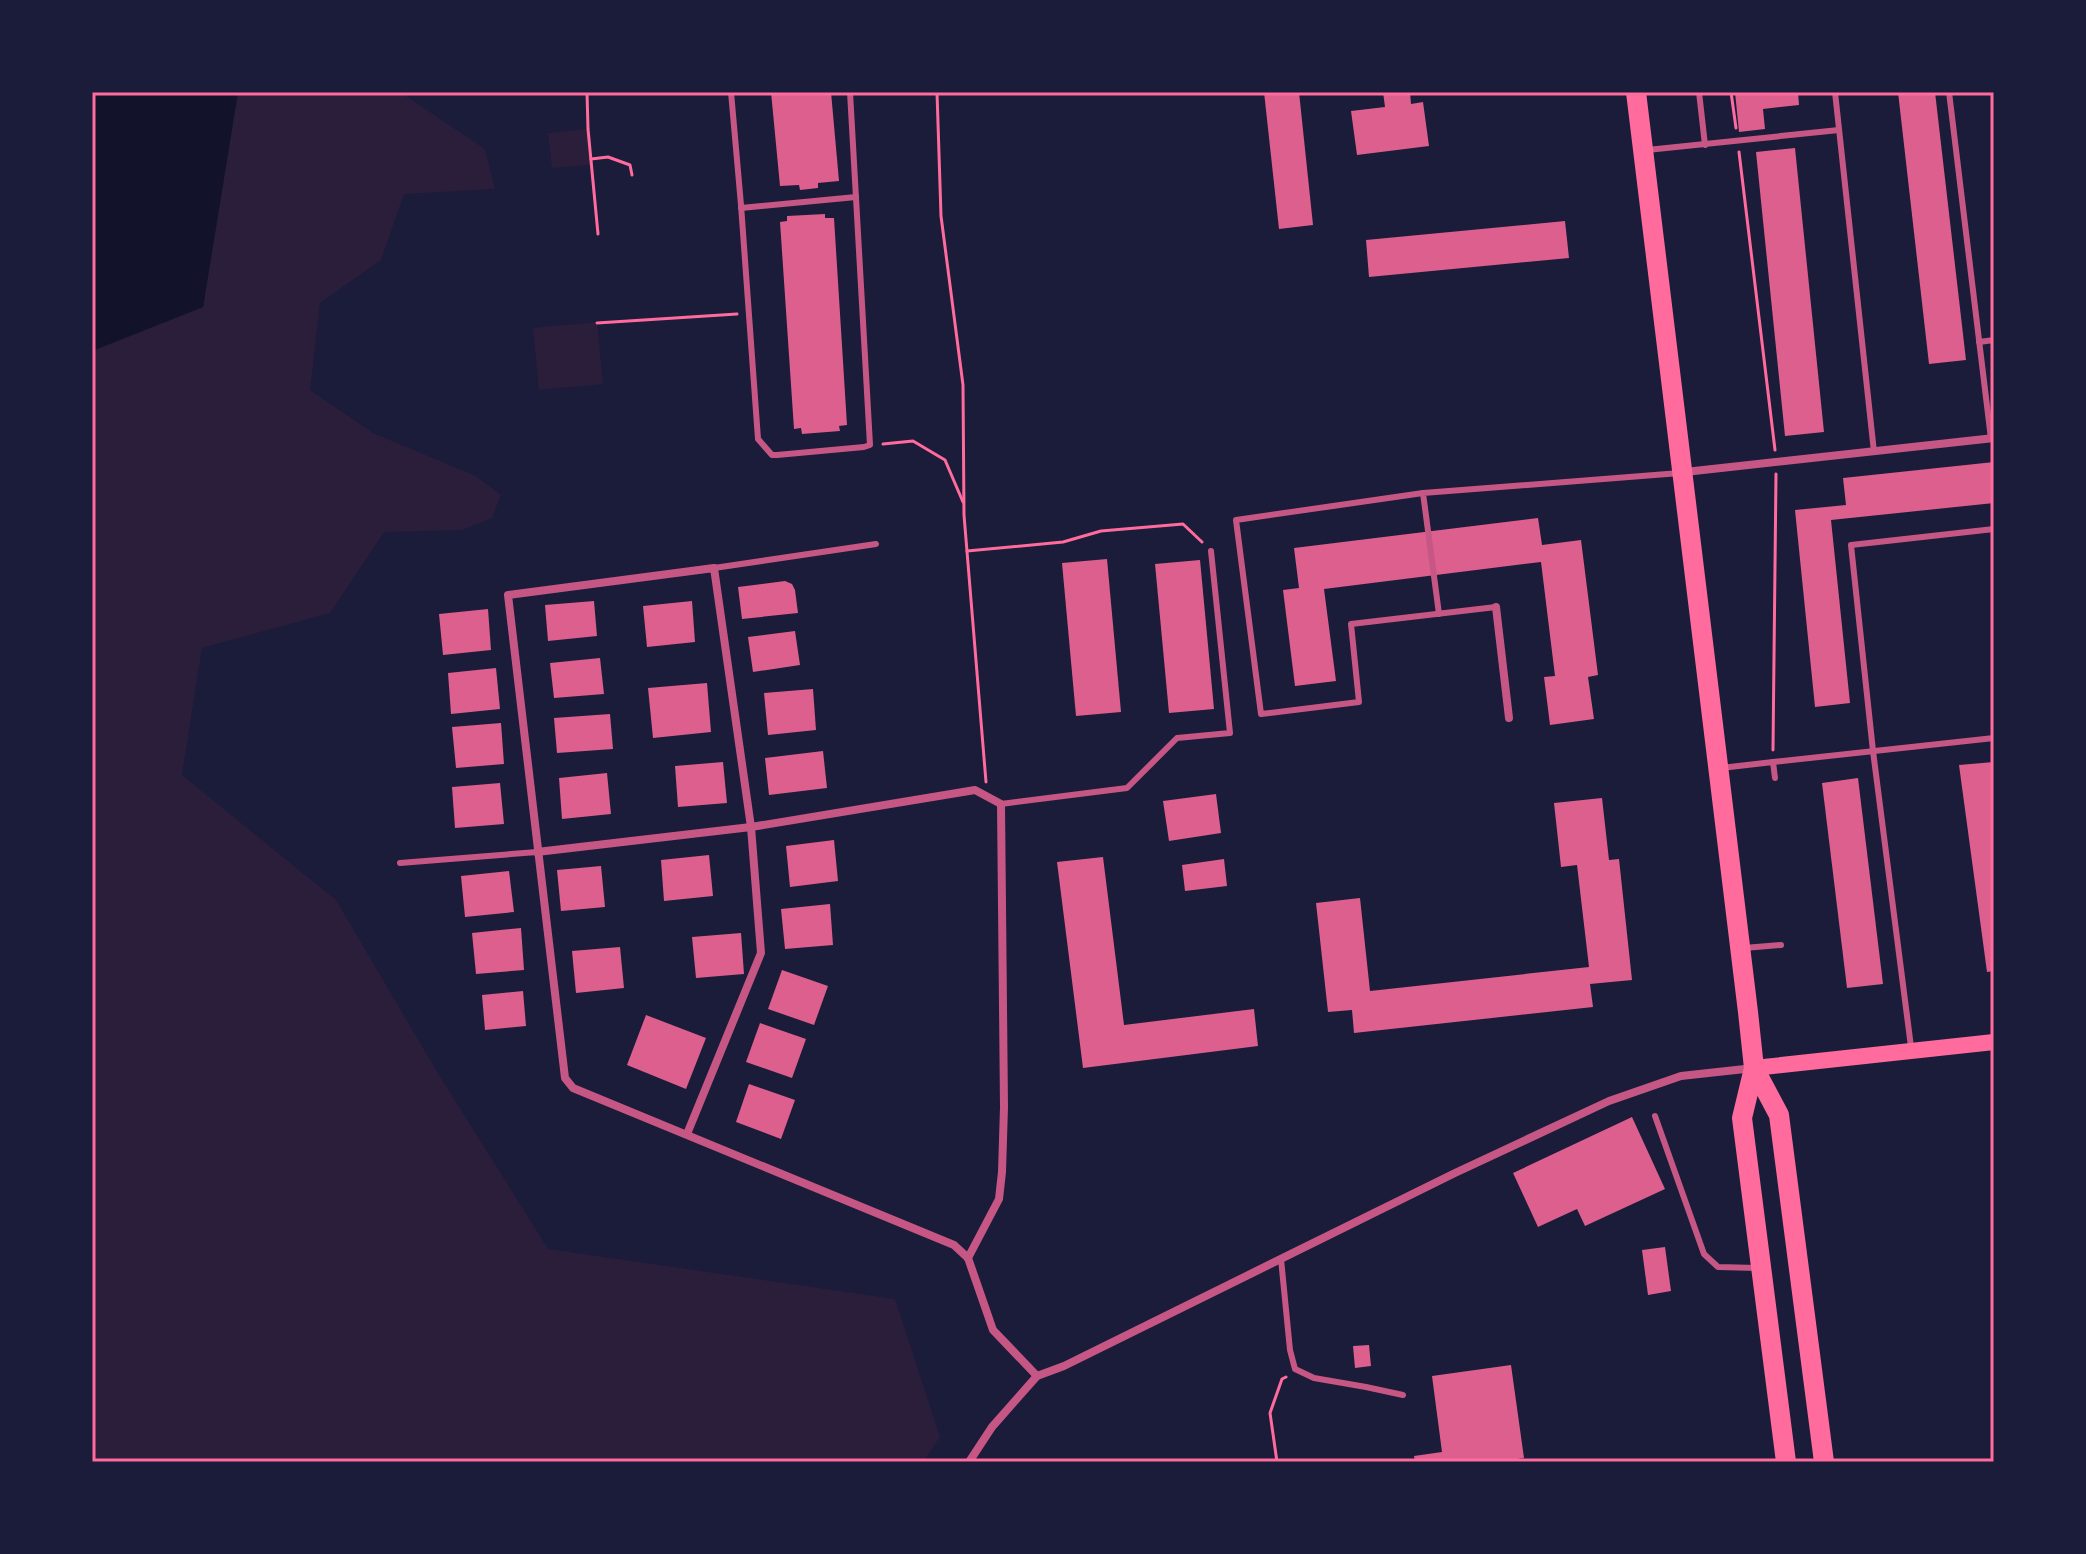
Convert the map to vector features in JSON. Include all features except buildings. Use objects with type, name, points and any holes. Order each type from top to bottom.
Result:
[{"type":"highway","points":[[1636,92],[1754,1068],[1742,1118],[1786,1462]]},
{"type":"highway","points":[[1754,1068],[1779,1115],[1824,1462]]},
{"type":"main road","points":[[1754,1068],[1994,1042]]},
{"type":"street","points":[[1682,472],[1992,439]]},
{"type":"street","points":[[687,1134],[761,953],[751,827],[714,568],[508,595],[565,1078],[573,1088],[954,1245],[968,1258],[993,1330],[1037,1376]]},
{"type":"street","points":[[1496,607],[1509,718]]},
{"type":"street","points":[[537,852],[751,827],[975,790],[1001,804],[1002,1172],[999,1199],[968,1258]]},
{"type":"street","points":[[969,1462],[992,1427],[1037,1376],[1064,1366],[1455,1173],[1609,1101],[1681,1076],[1754,1068]]},
{"type":"lane","points":[[731,92],[758,439],[772,455],[870,445],[850,92]]},
{"type":"lane","points":[[1699,92],[1705,145]]},
{"type":"lane","points":[[1835,92],[1874,452]]},
{"type":"lane","points":[[1949,92],[1992,439]]},
{"type":"lane","points":[[1643,151],[1839,130]]},
{"type":"lane","points":[[741,208],[856,197]]},
{"type":"lane","points":[[1979,342],[1994,340]]},
{"type":"lane","points":[[1496,607],[1351,624],[1359,702],[1261,714],[1236,520],[1423,493],[1682,472]]},
{"type":"lane","points":[[1423,493],[1439,614]]},
{"type":"lane","points":[[1912,1051],[1873,751],[1851,545],[1994,529]]},
{"type":"lane","points":[[714,568],[876,544]]},
{"type":"lane","points":[[1001,804],[1127,788],[1177,738],[1230,733],[1211,551]]},
{"type":"lane","points":[[1718,768],[1994,738]]},
{"type":"lane","points":[[1773,762],[1775,778]]},
{"type":"lane","points":[[400,863],[537,852]]},
{"type":"lane","points":[[1740,949],[1781,945]]},
{"type":"lane","points":[[1655,1116],[1704,1254],[1718,1267],[1761,1268]]},
{"type":"lane","points":[[1281,1259],[1290,1350],[1295,1369],[1314,1378],[1403,1395]]},
{"type":"path","points":[[587,92],[598,234]]},
{"type":"path","points":[[937,92],[941,216],[963,385],[964,505],[988,797]]},
{"type":"path","points":[[1731,92],[1776,462],[1773,762]]},
{"type":"path","points":[[591,159],[608,157],[630,165],[632,175]]},
{"type":"path","points":[[597,323],[749,313]]},
{"type":"path","points":[[870,445],[913,441],[945,460],[964,505]]},
{"type":"path","points":[[967,551],[1063,542],[1101,531],[1183,524],[1211,551]]},
{"type":"path","points":[[1277,1462],[1270,1413],[1282,1379],[1295,1369]]},
{"type":"shaded area","points":[[92,92],[238,92],[203,307],[92,351]]},
{"type":"shaded area","points":[[238,92],[400,92],[485,149],[495,189],[404,194],[381,260],[320,303],[310,390],[373,433],[476,476],[501,495],[492,518],[462,530],[384,532],[330,613],[202,648],[182,775],[336,900],[436,1070],[548,1249],[895,1299],[940,1437],[923,1462],[92,1462],[92,351],[203,307]]},
{"type":"shaded area","points":[[587,129],[590,165],[552,168],[548,133]]},
{"type":"shaded area","points":[[597,322],[603,384],[539,390],[533,328]]}]
